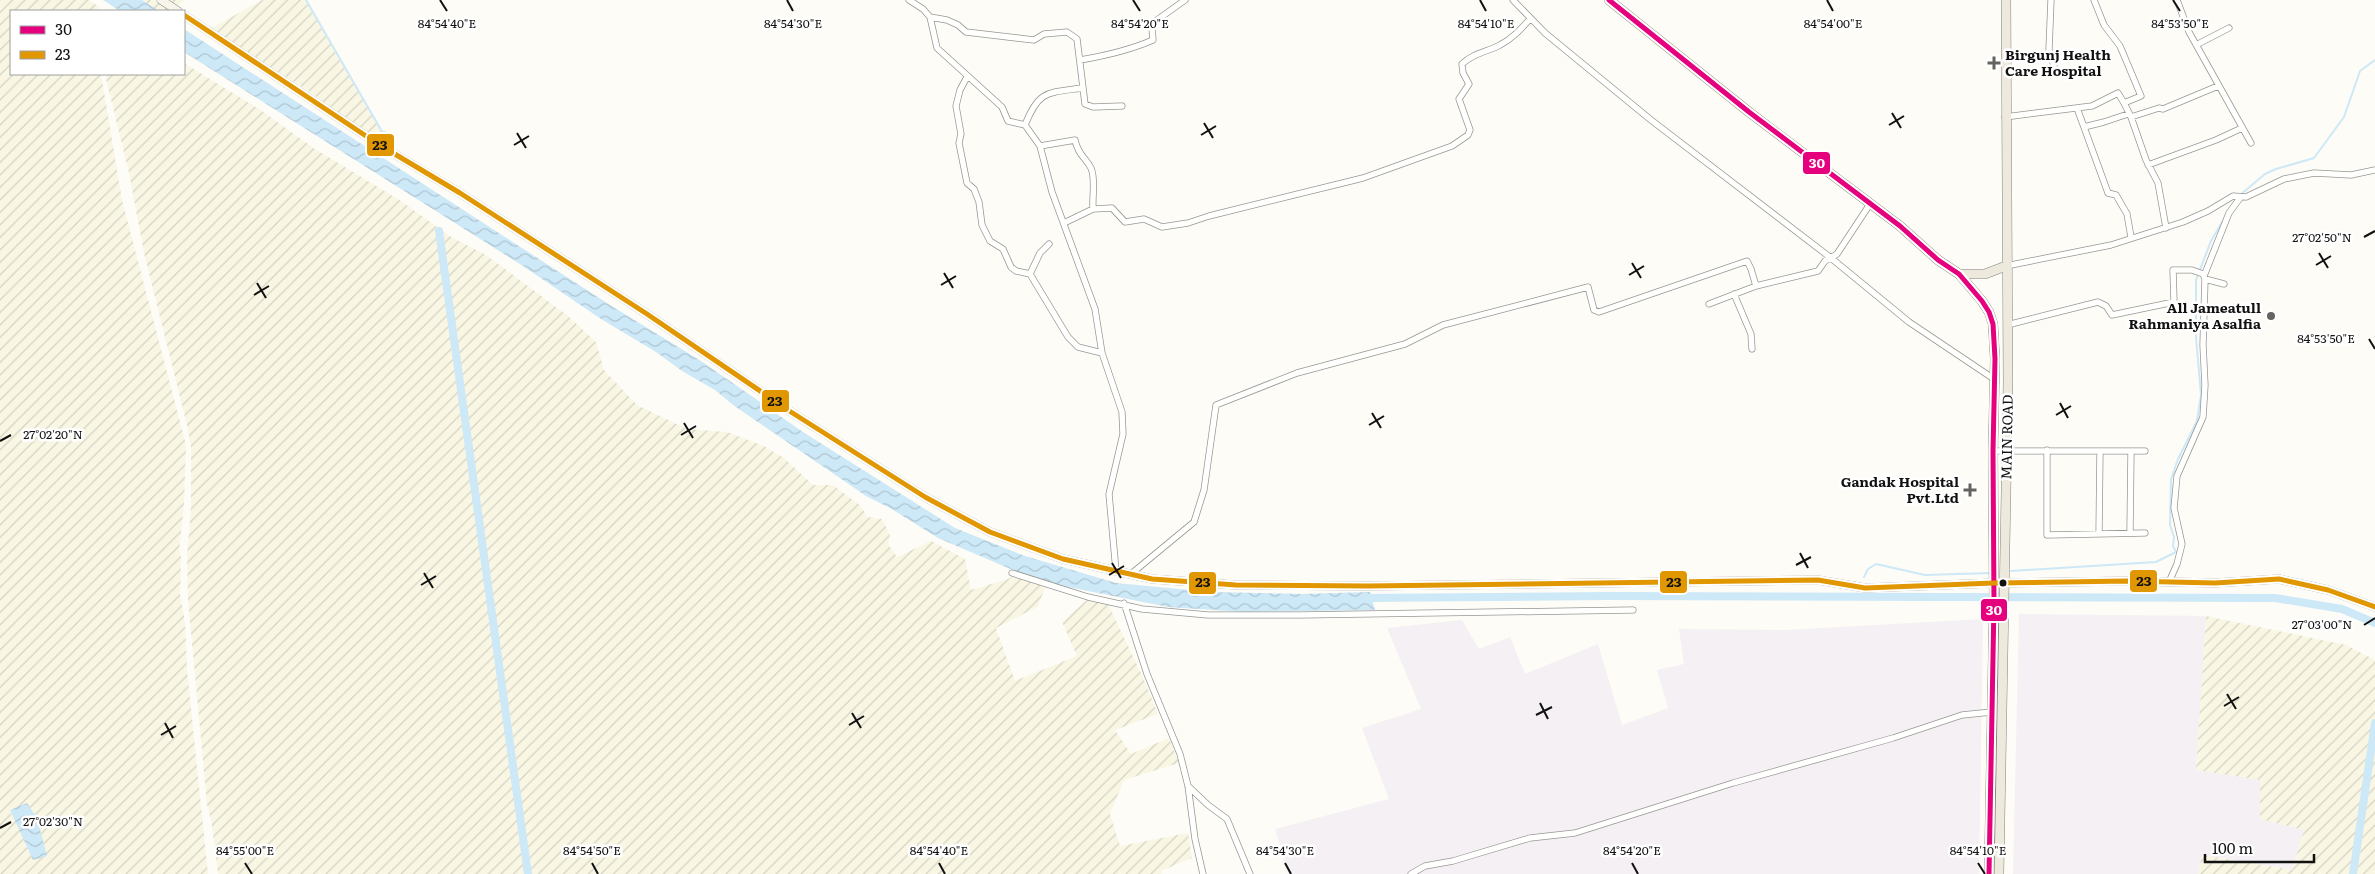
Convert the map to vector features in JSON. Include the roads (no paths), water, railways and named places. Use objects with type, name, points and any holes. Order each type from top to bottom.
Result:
[{"type":"main road","points":[[161,0],[176,10]]},
{"type":"main road","name":"MAIN ROAD","points":[[1609,0],[1749,112],[1900,226],[1938,260],[1958,274],[1982,301],[1989,312],[1993,324],[1995,359],[1993,451],[1994,603],[1989,874]]},
{"type":"main road","name":"MAIN ROAD","points":[[1999,874],[2006,450],[2006,0]]},
{"type":"main road","points":[[185,16],[378,144],[525,236],[925,497],[990,532],[1063,560],[1152,579],[1236,585],[1368,586],[1818,580],[1865,588],[1994,584],[2215,583],[2278,579],[2328,590],[2375,607]]},
{"type":"main road","points":[[1958,274],[1985,274],[2006,266]]},
{"type":"street","points":[[909,0],[923,9],[930,18],[937,48],[1002,107],[1008,121],[1026,125],[1040,146],[1040,152],[1095,309],[1102,353],[1122,412],[1123,434],[1109,494],[1116,571]]},
{"type":"street","points":[[1080,60],[1110,55],[1153,40],[1152,28],[1157,20],[1185,0]]},
{"type":"street","points":[[1513,0],[1545,33],[1651,120],[1831,258],[1909,322],[1994,380]]},
{"type":"street","points":[[2051,0],[2049,50],[2054,66]]},
{"type":"street","points":[[2094,0],[2104,26],[2120,46],[2141,96],[2139,99],[2124,103]]},
{"type":"street","points":[[2178,0],[2196,45],[2251,143]]},
{"type":"street","points":[[930,18],[947,20],[958,25],[966,32],[990,33],[1023,40],[1034,40],[1044,34],[1068,32],[1077,39],[1085,104],[1093,106],[1122,106]]},
{"type":"street","points":[[1064,223],[1093,209],[1112,208],[1125,222],[1144,219],[1162,227],[1188,223],[1209,216],[1362,178],[1452,146],[1468,135],[1470,130],[1459,99],[1469,84],[1463,73],[1462,64],[1469,57],[1501,45],[1518,32],[1530,19]]},
{"type":"street","points":[[2196,45],[2229,28]]},
{"type":"street","points":[[967,77],[960,90],[956,106],[961,134],[959,143],[968,183],[974,189],[980,202],[982,225],[990,241],[1003,249],[1011,267],[1016,271],[1030,274],[1068,337],[1078,347],[1102,353]]},
{"type":"street","points":[[2084,126],[2159,108],[2163,109],[2218,86]]},
{"type":"street","points":[[1026,125],[1032,109],[1042,96],[1050,92],[1082,88]]},
{"type":"street","points":[[2006,117],[2096,106],[2098,102],[2118,93],[2130,115],[2148,165],[2158,183],[2166,228]]},
{"type":"street","points":[[2078,108],[2108,193],[2116,195],[2127,214],[2131,237]]},
{"type":"street","points":[[2148,165],[2216,140],[2242,128]]},
{"type":"street","points":[[1040,146],[1075,140],[1081,158],[1090,166],[1094,177],[1093,209]]},
{"type":"street","points":[[2169,582],[2177,564],[2182,544],[2174,508],[2177,476],[2203,417],[2205,384],[2204,276],[2229,213],[2240,198],[2284,179],[2314,172],[2351,175],[2375,170]]},
{"type":"street","points":[[2006,266],[2111,245],[2131,237],[2166,228],[2208,211],[2233,196],[2240,198]]},
{"type":"street","points":[[1709,304],[1756,286],[1818,271],[1825,261],[1837,254],[1870,204]]},
{"type":"street","points":[[1030,274],[1040,253],[1049,244]]},
{"type":"street","points":[[1131,574],[1194,522],[1204,490],[1216,405],[1298,373],[1405,344],[1443,325],[1588,287],[1594,310],[1599,312],[1746,261],[1756,286]]},
{"type":"street","points":[[2007,325],[2098,302],[2106,306],[2112,315],[2174,302],[2173,270],[2192,270],[2224,284]]},
{"type":"street","points":[[1734,294],[1751,334],[1752,349]]},
{"type":"street","points":[[2047,450],[2047,535],[2145,533]]},
{"type":"street","points":[[1993,451],[2145,451]]},
{"type":"street","points":[[2099,534],[2100,451]]},
{"type":"street","points":[[2130,533],[2131,451]]},
{"type":"street","points":[[1012,573],[1088,597],[1157,611],[1208,615],[1633,610]]},
{"type":"street","points":[[1124,603],[1147,674],[1180,754],[1188,786],[1195,839],[1203,874]]},
{"type":"street","points":[[1411,874],[1425,866],[1453,861],[1530,838],[1575,833],[1733,783],[1893,738],[1962,715],[1992,712]]},
{"type":"street","points":[[1188,786],[1208,805],[1227,819],[1250,874]]},
{"type":"water","points":[[103,0],[142,0],[157,10],[118,10]]},
{"type":"water","points":[[185,30],[610,305],[701,361],[803,432],[955,528],[1025,556],[1116,583],[1210,592],[1301,594],[1370,592],[1375,610],[1245,612],[1168,607],[1068,587],[1020,573],[938,538],[890,508],[866,496],[733,405],[715,390],[601,319],[523,266],[185,53]]},
{"type":"water","points":[[27,803],[37,818],[47,856],[33,860],[10,810]]},
{"type":"waterway","points":[[306,0],[384,135]]},
{"type":"waterway","points":[[2240,195],[2265,174],[2314,158],[2344,117],[2360,71],[2375,60]]},
{"type":"waterway","points":[[372,157],[384,135]]},
{"type":"waterway","points":[[2011,571],[2156,562],[2176,552],[2173,546],[2174,537],[2170,525],[2171,479],[2178,459],[2197,421],[2201,395],[2196,337],[2196,280],[2211,241],[2234,202]]},
{"type":"waterway","points":[[439,231],[528,874]]},
{"type":"waterway","points":[[1864,577],[1868,569],[1876,564],[1925,575],[1991,573]]},
{"type":"waterway","points":[[1363,598],[1609,596],[2275,598],[2342,609],[2375,623]]},
{"type":"waterway","points":[[2353,874],[2375,723]]},
{"type":"place","name":"Birgunj Health Care Hospital","points":[[1994,63]]},
{"type":"place","name":"All Jameatull Rahmaniya Asalfia","points":[[2271,316]]},
{"type":"place","name":"Gandak Hospital Pvt.Ltd","points":[[1970,490]]}]
